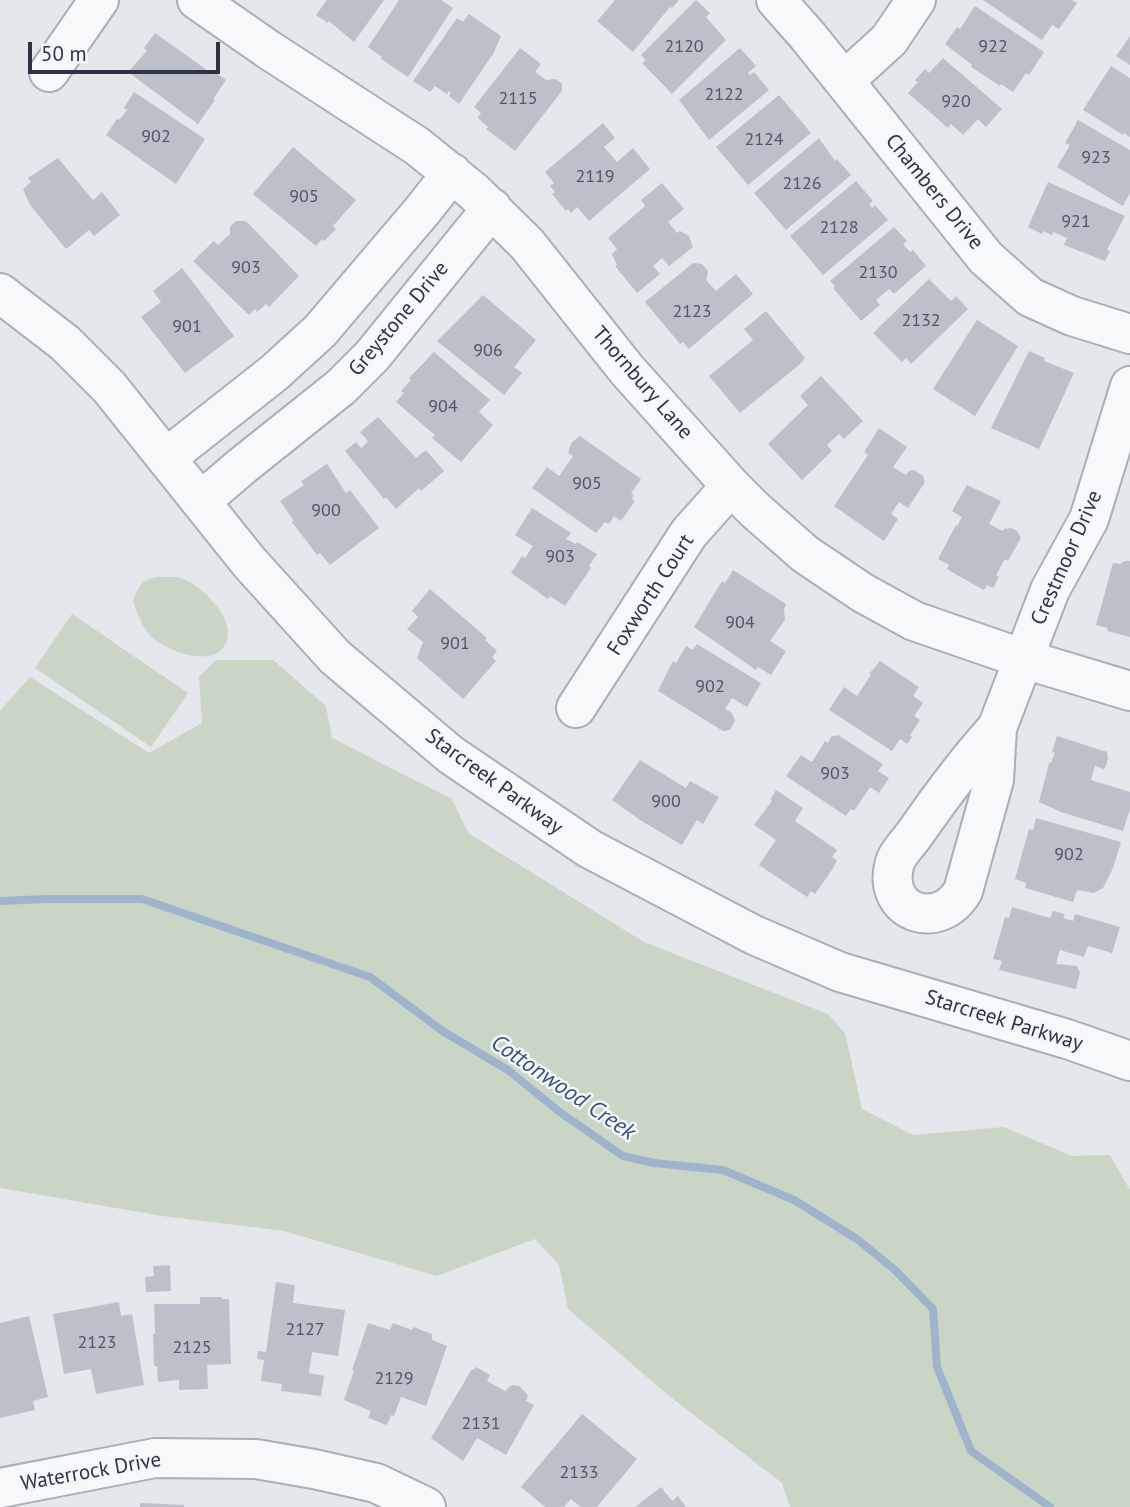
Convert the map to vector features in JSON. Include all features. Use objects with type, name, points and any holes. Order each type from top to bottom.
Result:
[{"type":"street","points":[[49,72],[99,0]]},
{"type":"street","name":"Thornbury Lane","points":[[197,0],[417,146],[492,208],[527,244],[627,370],[731,486],[797,547],[863,593],[914,621],[1024,659],[1130,691]]},
{"type":"street","name":"Chambers Drive","points":[[776,0],[986,258],[1030,297],[1072,316],[1130,334]]},
{"type":"street","points":[[844,81],[888,40],[916,0]]},
{"type":"street","points":[[166,458],[303,348],[414,222],[452,173]]},
{"type":"street","name":"Greystone Drive","points":[[201,501],[341,387],[372,356],[492,208]]},
{"type":"street","name":"Starcreek Parkway","points":[[0,293],[65,343],[109,387],[248,562],[335,657],[451,755],[590,849],[754,935],[840,972],[1130,1061]]},
{"type":"street","name":"Crestmoor Drive","points":[[998,728],[1050,590],[1089,519],[1130,386]]},
{"type":"street","name":"Foxworth Court","points":[[576,708],[689,533],[731,486]]},
{"type":"street","name":"Waterrock Drive","points":[[0,1488],[50,1492],[155,1458],[256,1459],[376,1483],[426,1507]]},
{"type":"green space","points":[[158,577],[180,578],[189,582],[217,606],[227,627],[228,638],[217,653],[208,656],[189,655],[161,644],[150,635],[133,602],[141,585]]},
{"type":"green space","points":[[72,614],[188,693],[151,747],[35,668]]},
{"type":"green space","points":[[216,660],[273,660],[326,706],[332,738],[452,799],[468,833],[644,942],[828,1014],[845,1033],[862,1109],[913,1135],[1004,1127],[1072,1156],[1110,1155],[1130,1190],[1130,1507],[790,1507],[782,1483],[668,1395],[568,1309],[559,1265],[535,1239],[437,1276],[284,1231],[162,1216],[0,1188],[0,711],[30,677],[149,753],[202,723],[199,677]]},
{"type":"building","points":[[327,0],[384,0],[354,42],[329,21],[328,23],[316,15]]},
{"type":"building","points":[[399,0],[441,0],[453,8],[408,77],[368,47]]},
{"type":"building","points":[[615,0],[679,0],[670,7],[633,52],[597,21]]},
{"type":"building","points":[[696,0],[710,13],[706,17],[726,40],[672,94],[642,63],[646,60],[641,55]]},
{"type":"building","points":[[983,0],[1072,0],[1077,3],[1059,29],[1052,25],[1042,40]]},
{"type":"building","points":[[975,6],[1044,52],[1029,75],[1026,73],[1013,92],[971,67],[972,65],[945,44],[957,27],[960,29]]},
{"type":"building","points":[[469,14],[501,36],[493,54],[459,104],[449,96],[449,91],[447,94],[435,86],[430,92],[413,81],[457,18],[463,22]]},
{"type":"building","points":[[155,33],[214,75],[216,73],[226,80],[198,124],[128,72],[147,51],[144,48]]},
{"type":"building","points":[[1130,36],[1130,65],[1116,56]]},
{"type":"building","points":[[520,48],[541,64],[535,72],[546,80],[556,79],[562,84],[562,91],[515,151],[486,129],[488,127],[478,117],[481,113],[474,107]]},
{"type":"building","points":[[740,48],[756,66],[748,73],[750,75],[754,72],[769,90],[709,140],[679,100]]},
{"type":"building","points":[[943,58],[1002,109],[986,127],[978,119],[963,135],[951,124],[948,128],[908,93],[925,69],[929,73]]},
{"type":"building","points":[[1111,66],[1130,78],[1130,137],[1083,110]]},
{"type":"building","points":[[134,92],[205,139],[176,184],[106,135],[127,110],[124,108]]},
{"type":"building","points":[[779,95],[811,133],[748,185],[716,147]]},
{"type":"building","points":[[1078,120],[1130,150],[1130,193],[1123,206],[1057,167],[1070,145],[1065,143]]},
{"type":"building","points":[[603,123],[615,138],[604,147],[617,162],[633,148],[650,169],[589,221],[577,207],[571,213],[568,209],[566,211],[552,194],[555,192],[550,186],[554,183],[545,172]]},
{"type":"building","points":[[819,138],[835,161],[837,159],[851,175],[786,230],[754,193]]},
{"type":"building","points":[[293,147],[356,200],[333,226],[336,229],[316,246],[253,194]]},
{"type":"building","points":[[58,158],[93,200],[102,192],[120,215],[94,236],[89,230],[66,249],[30,205],[23,189],[31,182],[28,178]]},
{"type":"building","points":[[856,181],[873,201],[869,204],[872,208],[875,205],[888,220],[823,275],[790,236]]},
{"type":"building","points":[[1048,182],[1125,216],[1107,250],[1110,251],[1105,261],[1064,245],[1067,238],[1053,232],[1052,235],[1043,231],[1042,234],[1028,227]]},
{"type":"building","points":[[662,183],[684,209],[668,222],[677,233],[680,231],[689,236],[693,247],[669,266],[662,258],[653,266],[660,274],[637,293],[615,266],[617,265],[612,254],[617,249],[608,238],[645,206],[641,200]]},
{"type":"building","points":[[236,221],[246,221],[299,276],[269,307],[266,304],[249,315],[193,261],[214,241],[218,245],[230,234],[230,227]]},
{"type":"building","points":[[894,227],[907,241],[903,244],[910,252],[913,250],[926,266],[894,294],[889,289],[876,300],[880,305],[861,321],[830,281]]},
{"type":"building","points":[[693,263],[702,264],[708,271],[706,280],[716,291],[736,274],[753,294],[689,349],[683,342],[680,344],[645,302]]},
{"type":"building","points":[[182,268],[234,336],[185,373],[141,317],[161,302],[153,291]]},
{"type":"building","points":[[929,279],[951,301],[956,296],[968,309],[911,364],[906,358],[902,362],[873,333]]},
{"type":"building","points":[[483,295],[536,340],[514,367],[522,373],[504,395],[437,341]]},
{"type":"building","points":[[766,311],[805,358],[740,413],[709,376],[753,340],[744,329]]},
{"type":"building","points":[[977,320],[1018,346],[975,416],[933,389]]},
{"type":"building","points":[[1029,351],[1045,358],[1044,361],[1074,373],[1039,449],[991,428]]},
{"type":"building","points":[[434,352],[490,400],[479,412],[493,425],[461,462],[432,438],[435,435],[396,402],[404,393],[401,391],[411,380],[409,378]]},
{"type":"building","points":[[821,376],[863,421],[844,439],[839,434],[827,445],[832,451],[802,480],[768,444],[808,405],[800,396]]},
{"type":"building","points":[[378,417],[416,458],[426,450],[444,471],[421,491],[419,488],[396,509],[386,497],[384,499],[345,451],[356,442],[361,448],[368,441],[360,432]]},
{"type":"building","points":[[879,428],[907,447],[893,467],[906,475],[914,470],[923,476],[925,482],[908,508],[899,502],[891,514],[898,519],[884,541],[834,506],[868,455],[864,452]]},
{"type":"building","points":[[580,436],[641,479],[631,493],[635,501],[621,521],[614,516],[609,524],[605,522],[596,533],[532,488],[547,467],[559,476],[573,456],[568,453],[571,443]]},
{"type":"building","points":[[327,464],[346,493],[350,490],[379,528],[330,565],[320,553],[317,555],[280,501],[304,485],[301,481]]},
{"type":"building","points":[[967,485],[1001,501],[989,524],[1003,531],[1011,528],[1017,531],[1021,538],[1008,561],[1005,559],[996,575],[999,577],[993,588],[987,585],[984,590],[947,569],[949,565],[938,559],[962,517],[952,511]]},
{"type":"building","points":[[532,508],[571,533],[566,539],[597,554],[589,566],[591,568],[565,606],[550,596],[548,599],[511,573],[522,556],[525,558],[533,546],[515,535]]},
{"type":"building","points":[[1130,561],[1130,637],[1096,625],[1113,563],[1120,564]]},
{"type":"building","points":[[733,570],[786,604],[785,620],[770,641],[786,651],[771,675],[758,667],[756,670],[694,627],[722,581],[725,583]]},
{"type":"building","points":[[430,589],[487,638],[485,640],[497,651],[492,657],[496,661],[463,699],[417,658],[423,642],[407,629],[418,617],[412,611]]},
{"type":"building","points":[[697,644],[761,683],[747,707],[732,698],[725,709],[732,713],[735,721],[730,730],[723,731],[658,691],[673,661],[676,663],[686,646],[693,650]]},
{"type":"building","points":[[880,661],[919,687],[913,696],[923,703],[914,716],[920,720],[910,735],[912,737],[907,744],[900,739],[892,751],[829,710],[844,687],[857,696]]},
{"type":"building","points":[[838,735],[883,764],[878,771],[889,778],[879,793],[870,787],[854,811],[851,809],[846,816],[786,776],[801,755],[812,762],[825,741],[828,743],[831,737]]},
{"type":"building","points":[[1057,736],[1107,752],[1106,766],[1104,769],[1095,766],[1091,780],[1130,792],[1130,809],[1123,831],[1061,812],[1039,802],[1049,763],[1055,753],[1052,752]]},
{"type":"building","points":[[640,760],[686,788],[690,781],[719,797],[703,824],[697,820],[682,845],[612,800]]},
{"type":"building","points":[[776,790],[803,808],[795,821],[837,850],[832,857],[837,860],[832,870],[815,894],[811,891],[807,897],[759,865],[776,840],[754,825],[772,801],[770,800]]},
{"type":"building","points":[[1036,818],[1121,842],[1103,888],[1094,893],[1077,890],[1073,902],[1025,888],[1026,883],[1015,879],[1029,829],[1033,830]]},
{"type":"building","points":[[1012,907],[1050,918],[1053,911],[1065,914],[1063,918],[1073,921],[1075,914],[1120,927],[1112,953],[1088,946],[1084,957],[1060,950],[1056,964],[1077,966],[1080,973],[1076,989],[999,970],[1002,961],[993,959],[1005,917],[1009,918]]},
{"type":"building","points":[[170,1265],[171,1291],[146,1292],[145,1277],[154,1276],[153,1266]]},
{"type":"building","points":[[276,1282],[295,1285],[293,1303],[345,1310],[338,1356],[312,1352],[309,1373],[324,1376],[321,1396],[281,1391],[282,1384],[261,1381],[264,1360],[257,1359],[258,1351],[266,1352]]},
{"type":"building","points":[[200,1297],[229,1299],[231,1364],[207,1365],[208,1389],[179,1390],[179,1380],[158,1382],[157,1366],[154,1366],[154,1304],[200,1304]]},
{"type":"building","points":[[119,1302],[121,1316],[132,1314],[144,1385],[96,1394],[91,1369],[64,1374],[53,1314]]},
{"type":"building","points":[[29,1316],[48,1397],[33,1401],[35,1410],[0,1418],[0,1323]]},
{"type":"building","points":[[368,1323],[390,1330],[393,1323],[412,1330],[413,1327],[432,1334],[432,1340],[447,1346],[426,1406],[401,1397],[394,1416],[391,1415],[387,1425],[368,1418],[371,1411],[344,1400]]},
{"type":"building","points":[[476,1367],[490,1375],[487,1381],[505,1391],[512,1385],[519,1386],[528,1395],[526,1401],[534,1405],[506,1455],[477,1438],[463,1461],[431,1438],[472,1369]]},
{"type":"building","points":[[582,1414],[637,1459],[597,1507],[581,1507],[571,1499],[564,1507],[545,1507],[521,1487]]},
{"type":"building","points":[[661,1487],[672,1501],[678,1496],[686,1507],[635,1507]]},
{"type":"building","points":[[140,1503],[184,1505],[184,1507],[140,1507]]},
{"type":"waterway","name":"Cottonwood Creek","points":[[0,901],[142,899],[370,977],[444,1032],[508,1070],[561,1113],[623,1156],[654,1163],[723,1170],[794,1200],[857,1239],[895,1270],[933,1309],[937,1367],[971,1451],[1050,1507]]}]
